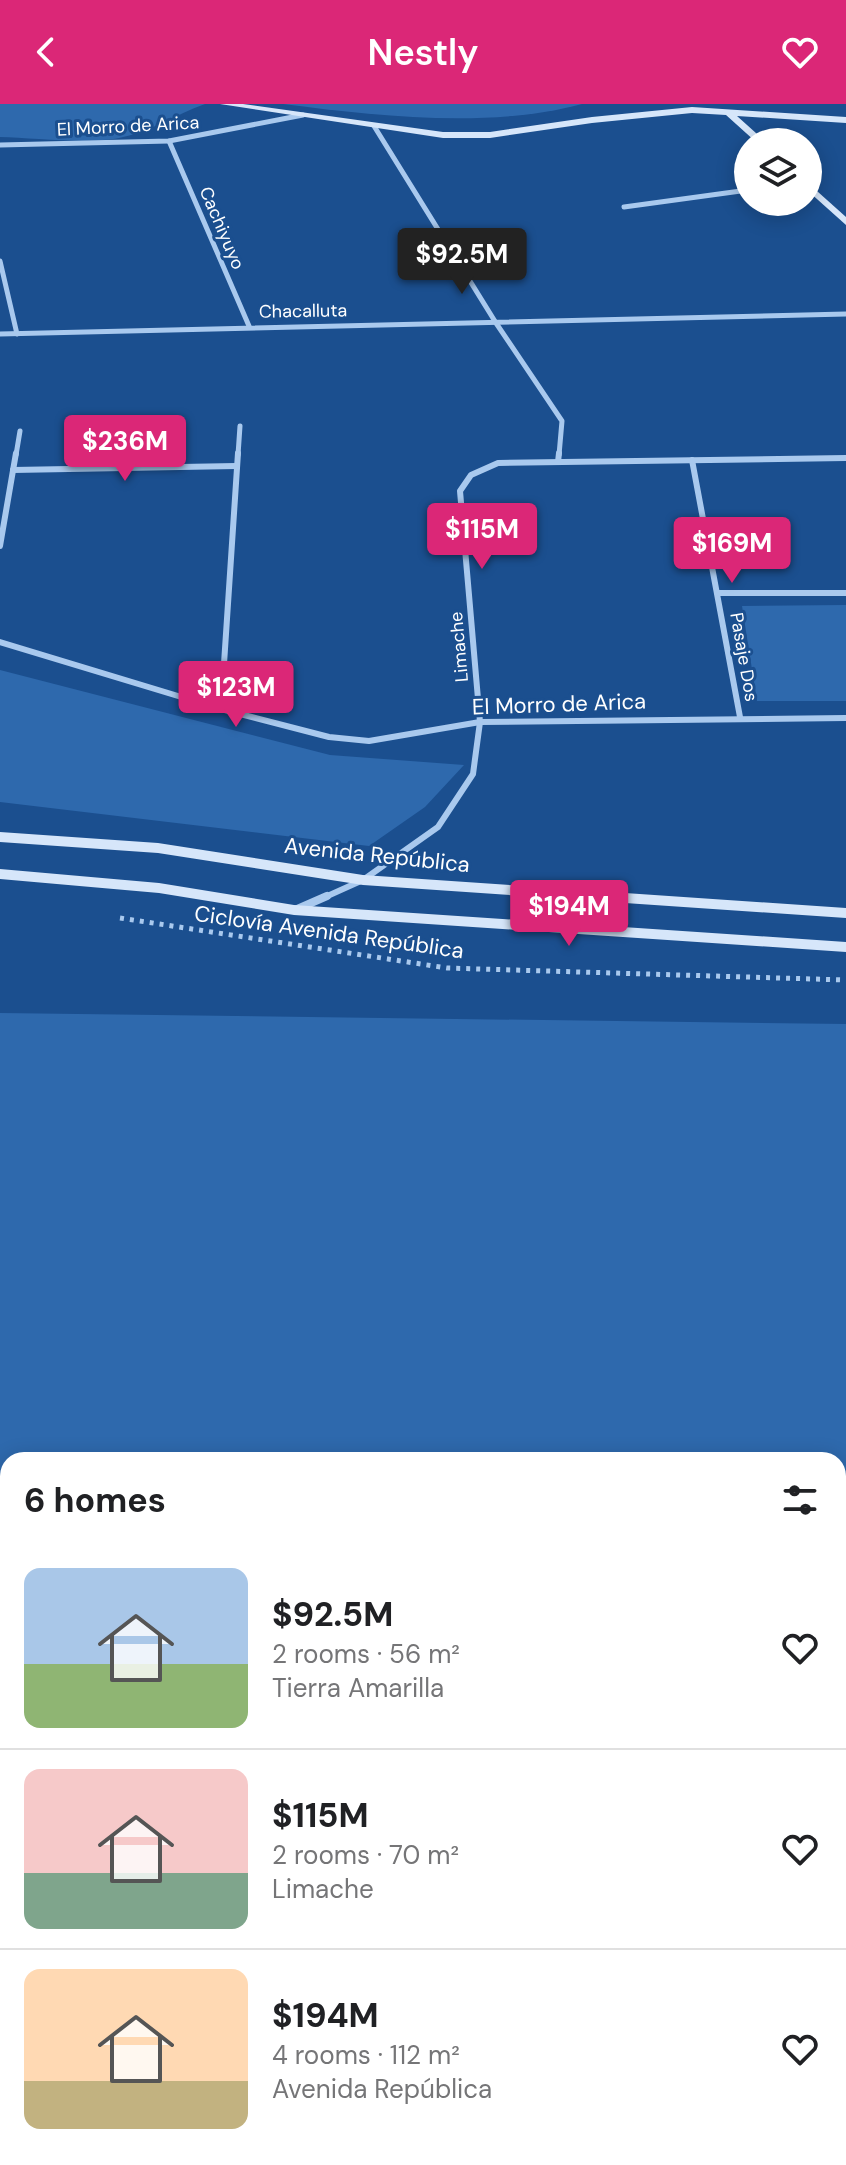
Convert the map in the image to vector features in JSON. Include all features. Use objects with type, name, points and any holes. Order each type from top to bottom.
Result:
[{"type":"street","points":[[224,104],[419,134],[490,135],[692,110],[846,120]]},
{"type":"street","points":[[728,112],[746,128]]},
{"type":"street","name":"El Morro de Arica","points":[[0,145],[169,141],[303,115]]},
{"type":"street","points":[[374,126],[496,323],[562,421],[558,462]]},
{"type":"street","name":"Cachiyuyo","points":[[169,141],[249,326]]},
{"type":"street","points":[[624,207],[734,192]]},
{"type":"street","points":[[822,199],[846,222]]},
{"type":"street","points":[[0,261],[17,334]]},
{"type":"street","name":"Chacalluta","points":[[0,334],[846,314]]},
{"type":"street","points":[[221,709],[240,426]]},
{"type":"street","points":[[0,546],[20,431]]},
{"type":"street","name":"Limache","points":[[294,910],[363,880],[438,827],[473,774],[480,722],[460,491],[471,475],[498,463],[846,458]]},
{"type":"street","name":"Pasaje Dos","points":[[692,460],[740,717]]},
{"type":"street","points":[[13,470],[236,466]]},
{"type":"street","points":[[718,593],[846,593]]},
{"type":"street","name":"El Morro de Arica","points":[[0,642],[221,709],[329,737],[369,741],[480,722],[846,718]]},
{"type":"street","name":"Avenida República","points":[[0,837],[158,848],[363,880],[846,913]]},
{"type":"street","points":[[0,874],[159,888],[294,910],[846,947]]},
{"type":"path","name":"Ciclovía Avenida República","points":[[113,917],[447,968],[846,980]]},
{"type":"shaded area","points":[[0,104],[205,104],[130,135],[77,141],[0,137]]},
{"type":"shaded area","points":[[283,104],[582,104],[510,116],[433,118]]},
{"type":"shaded area","points":[[846,605],[846,701],[757,701],[742,606]]},
{"type":"shaded area","points":[[0,670],[330,755],[464,765],[425,807],[369,846],[0,802]]},
{"type":"shaded area","points":[[0,1013],[846,1024],[846,1452],[0,1452]]}]
